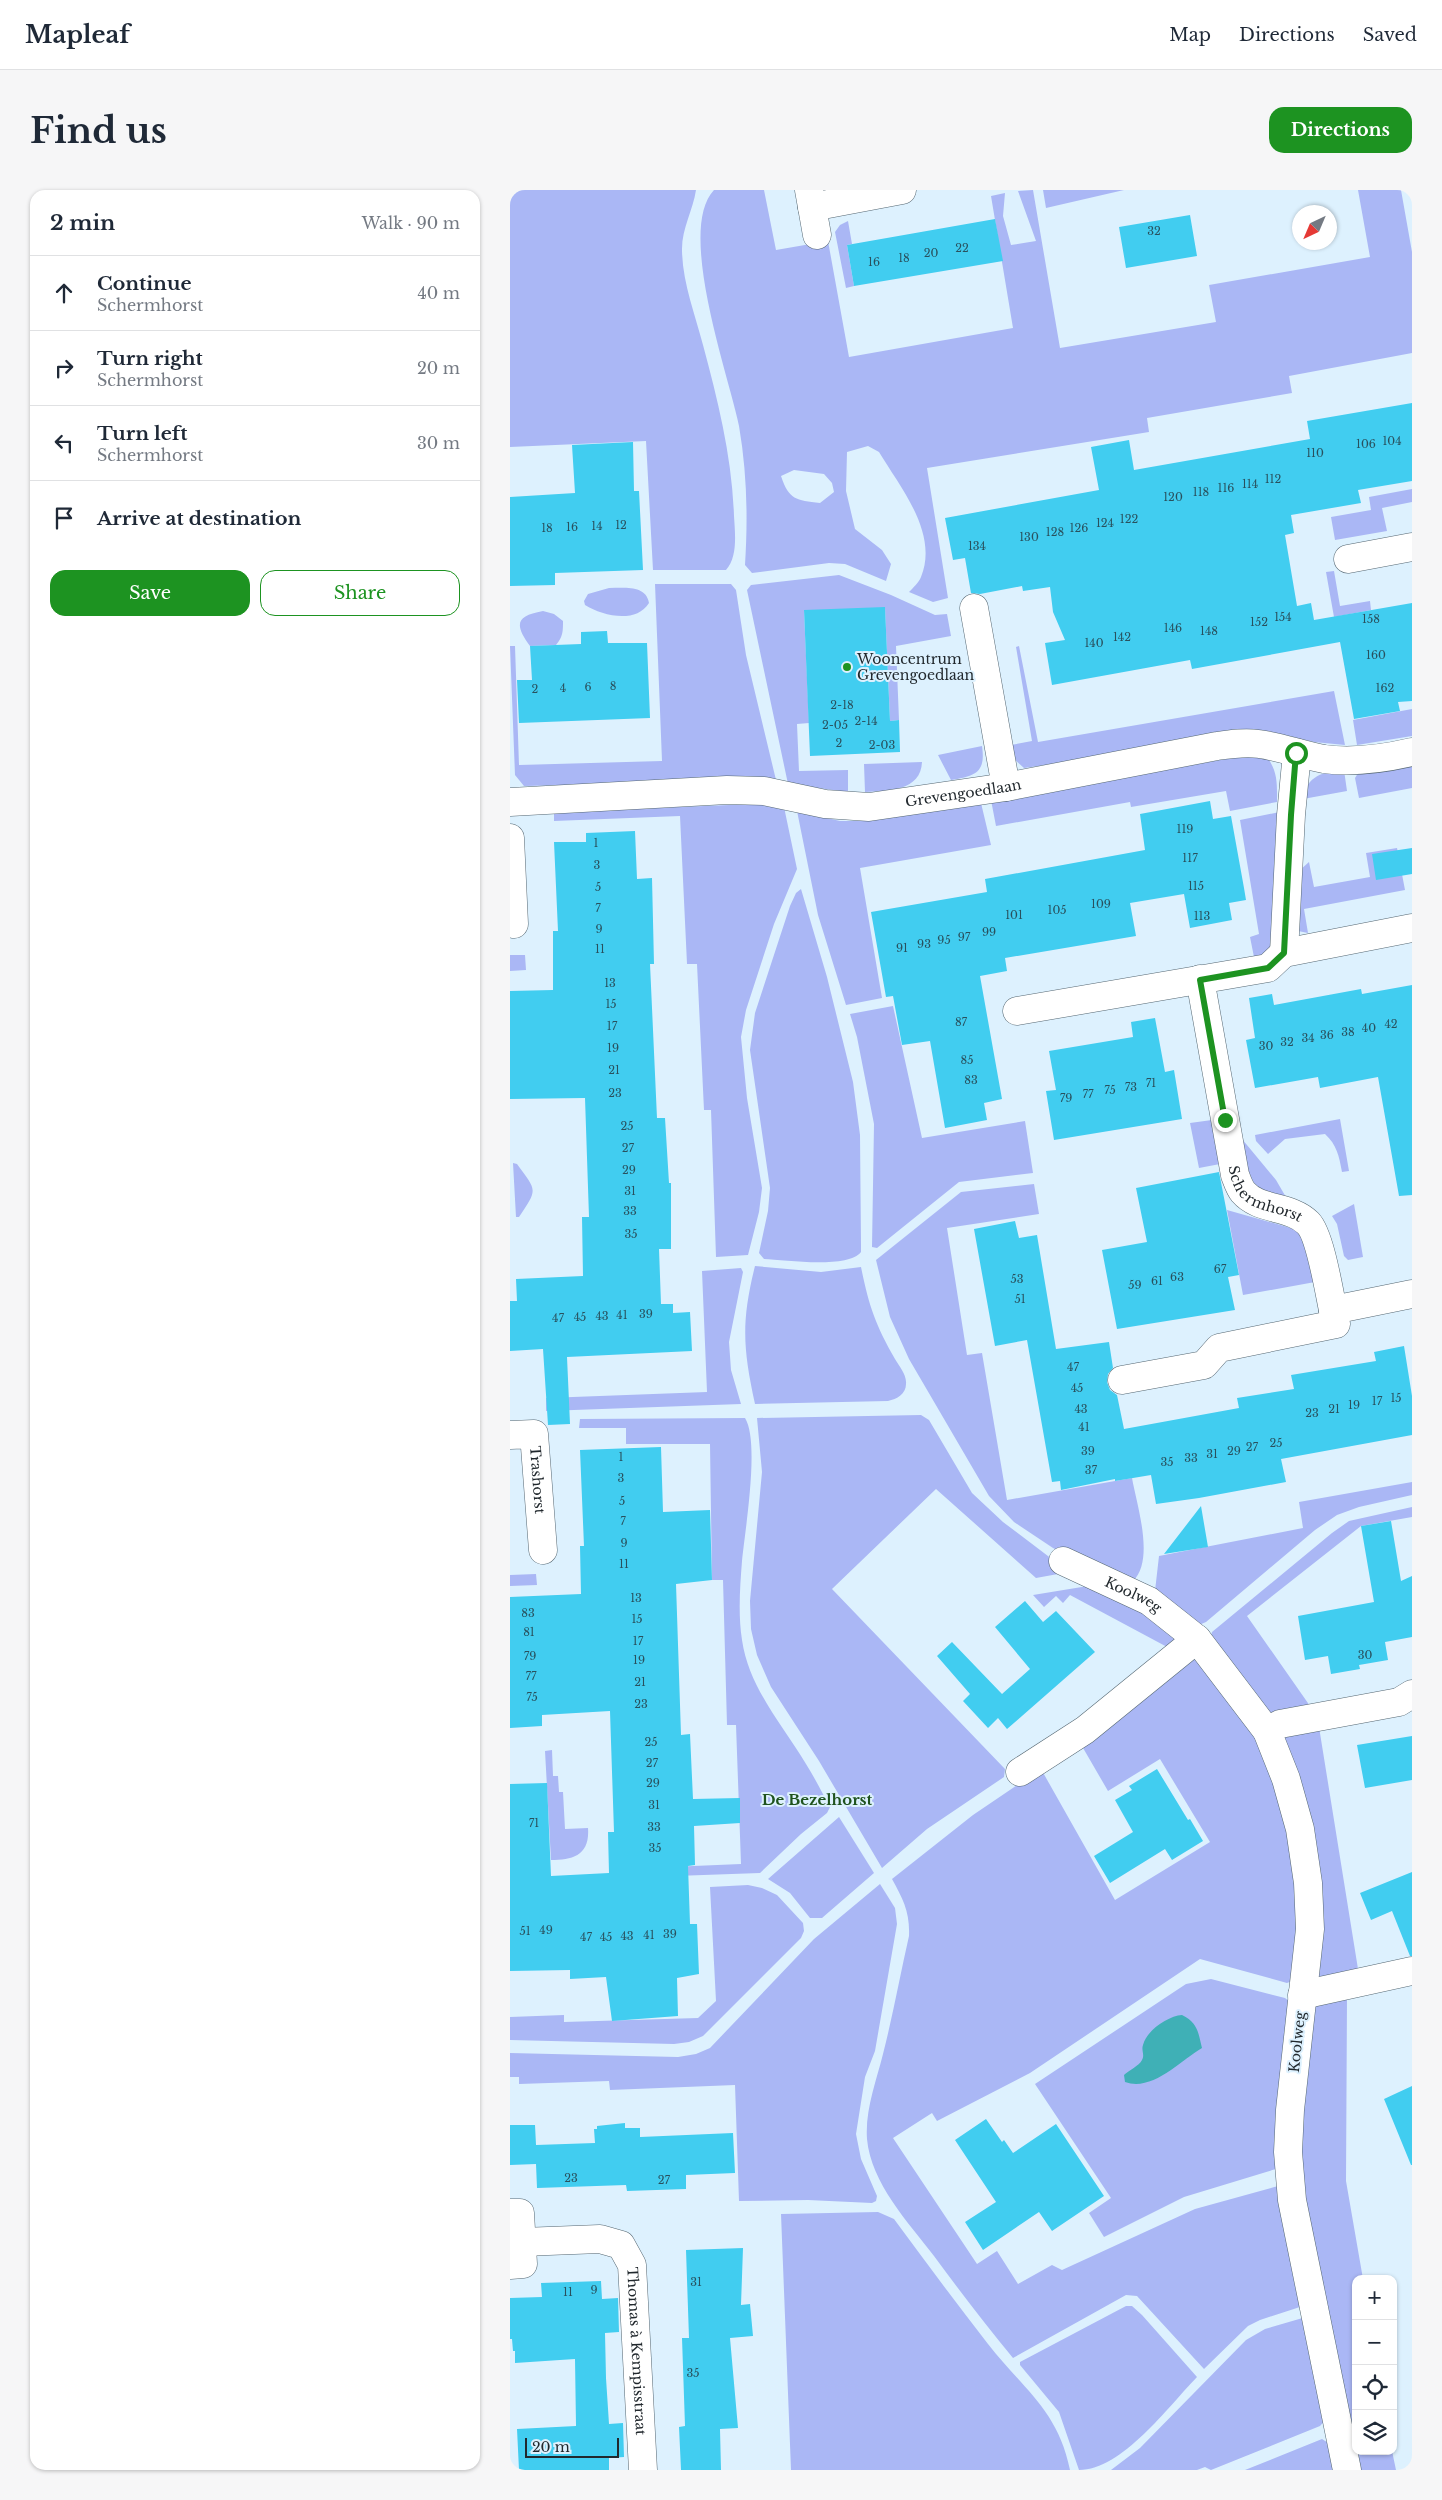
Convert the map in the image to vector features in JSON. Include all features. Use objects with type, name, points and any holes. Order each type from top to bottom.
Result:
[{"type":"street","points":[[817,235],[810,198],[902,190]]},
{"type":"street","points":[[1348,559],[1412,547]]},
{"type":"street","points":[[974,608],[1006,787]]},
{"type":"street","name":"Grevengoedlaan","points":[[510,802],[727,790],[764,791],[825,804],[869,807],[1006,787],[1217,746],[1259,744],[1296,753],[1351,761],[1377,760],[1412,752]]},
{"type":"street","points":[[1284,953],[1296,753]]},
{"type":"street","points":[[510,838],[514,924]]},
{"type":"street","points":[[1017,1012],[1268,968],[1284,953],[1412,928]]},
{"type":"street","name":"Schermhorst","points":[[1200,980],[1234,1174],[1243,1192],[1258,1203],[1296,1215],[1308,1223],[1316,1235],[1333,1310]]},
{"type":"street","points":[[1122,1380],[1204,1365],[1219,1348],[1336,1324],[1333,1310],[1412,1294]]},
{"type":"street","name":"Trashorst","points":[[510,1434],[534,1434],[543,1550]]},
{"type":"street","name":"Koolweg","points":[[1063,1561],[1149,1601],[1197,1639],[1267,1731],[1286,1779],[1300,1829],[1308,1883],[1310,1929],[1290,2110],[1288,2152],[1292,2200],[1347,2470]]},
{"type":"street","points":[[1020,1772],[1085,1730],[1197,1639]]},
{"type":"street","points":[[1267,1731],[1280,1724],[1399,1702],[1412,1694]]},
{"type":"street","points":[[1302,1995],[1412,1971]]},
{"type":"street","name":"Thomas à Kempisstraat","points":[[510,2214],[520,2213],[516,2254],[600,2239],[621,2245],[632,2265],[643,2470]]},
{"type":"shaded area","points":[[510,190],[696,190],[682,241],[682,249],[684,273],[719,408],[730,472],[735,544],[730,565],[726,570],[653,570],[646,441],[510,447]]},
{"type":"shaded area","points":[[714,190],[764,190],[776,250],[828,241],[849,357],[1013,328],[991,196],[1005,193],[1003,216],[1011,245],[1036,241],[1018,191],[1033,190],[1060,348],[1216,322],[1209,285],[1370,257],[1358,190],[1401,190],[1412,252],[1412,353],[1289,376],[1292,393],[1147,418],[1149,432],[927,468],[948,598],[933,602],[909,592],[921,577],[925,560],[925,544],[921,527],[915,511],[879,452],[868,446],[847,452],[846,491],[855,529],[882,550],[891,564],[886,581],[845,564],[829,563],[752,573],[745,565],[746,495],[739,426],[708,304],[703,269],[700,237],[704,210]],"holes":[[[794,470],[824,474],[832,483],[834,492],[820,503],[794,497],[787,490],[781,476]]]},
{"type":"shaded area","points":[[1043,190],[1124,190],[1046,208]]},
{"type":"shaded area","points":[[848,221],[852,244],[847,245],[854,286],[846,288],[835,232],[840,225]]},
{"type":"shaded area","points":[[1412,489],[1412,502],[1382,508],[1387,531],[1335,540],[1331,517],[1371,510],[1369,497]]},
{"type":"shaded area","points":[[1334,571],[1340,606],[1370,601],[1371,610],[1334,617],[1326,572]]},
{"type":"shaded area","points":[[839,575],[891,595],[935,615],[947,614],[951,636],[896,646],[899,720],[890,721],[885,608],[804,611],[809,723],[797,724],[799,771],[848,770],[848,792],[788,784],[747,590],[751,585]]},
{"type":"shaded area","points":[[655,584],[731,584],[736,590],[746,655],[776,780],[524,786],[515,775],[510,646],[515,646],[519,765],[662,761]]},
{"type":"shaded area","points":[[609,588],[639,590],[644,593],[649,603],[643,610],[628,616],[610,615],[585,605],[584,601],[588,594]]},
{"type":"shaded area","points":[[543,611],[554,614],[563,621],[561,637],[556,645],[530,646],[521,632],[520,622],[527,615]]},
{"type":"shaded area","points":[[1019,646],[1038,742],[1334,691],[1345,745],[1314,742],[1276,733],[1024,768],[1014,759],[1011,745],[1032,741],[1016,647]]},
{"type":"shaded area","points":[[1412,709],[1412,736],[1357,745],[1353,720]]},
{"type":"shaded area","points":[[982,746],[982,762],[977,772],[967,777],[951,780],[938,755]]},
{"type":"shaded area","points":[[1255,754],[1267,757],[1271,763],[1277,784],[1277,802],[1230,811],[1226,791],[1131,807],[1130,802],[996,826],[991,800]]},
{"type":"shaded area","points":[[922,762],[920,772],[910,784],[893,790],[865,792],[864,764]]},
{"type":"shaded area","points":[[1412,763],[1412,788],[1359,798],[1355,778],[1360,770]]},
{"type":"shaded area","points":[[1344,770],[1347,791],[1303,799],[1308,785],[1317,776]]},
{"type":"shaded area","points":[[981,803],[991,845],[860,868],[882,998],[846,1005],[818,915],[797,811],[840,821],[864,821]]},
{"type":"shaded area","points":[[754,804],[784,807],[797,869],[774,924],[746,1010],[741,1037],[747,1098],[762,1188],[759,1212],[748,1255],[716,1257],[711,1110],[704,1110],[697,964],[687,964],[680,816],[554,821],[554,812]]},
{"type":"shaded area","points":[[1280,812],[1275,943],[1265,954],[1254,957],[1250,937],[1259,934],[1240,820]]},
{"type":"shaded area","points":[[1397,848],[1405,890],[1304,909],[1308,933],[1298,931],[1299,871],[1309,862],[1314,887],[1370,877],[1366,853]]},
{"type":"shaded area","points":[[801,889],[827,977],[853,1082],[860,1135],[861,1252],[854,1257],[830,1262],[764,1259],[759,1253],[768,1211],[770,1188],[750,1050],[755,1013],[790,906],[796,893]]},
{"type":"shaded area","points":[[510,955],[525,955],[526,970],[510,971]]},
{"type":"shaded area","points":[[893,1006],[922,1138],[1025,1121],[1033,1173],[959,1182],[877,1248],[872,1247],[874,1124],[857,1037],[850,1014]]},
{"type":"shaded area","points":[[1340,1119],[1349,1171],[1342,1172],[1337,1151],[1325,1134],[1285,1139],[1268,1154],[1256,1141],[1255,1135]]},
{"type":"shaded area","points":[[1212,1120],[1220,1164],[1199,1168],[1190,1123]]},
{"type":"shaded area","points":[[1242,1139],[1276,1180],[1290,1204],[1276,1199],[1258,1188],[1249,1174]]},
{"type":"shaded area","points":[[513,1163],[517,1164],[524,1173],[533,1190],[530,1201],[519,1217],[516,1217]]},
{"type":"shaded area","points":[[1034,1184],[1039,1214],[947,1228],[967,1355],[982,1353],[1007,1500],[1132,1478],[1143,1532],[1144,1547],[1143,1560],[1139,1572],[1133,1581],[1120,1582],[1053,1548],[1014,1522],[989,1496],[909,1359],[890,1317],[876,1260],[961,1192]]},
{"type":"shaded area","points":[[1354,1204],[1363,1257],[1348,1260],[1344,1256],[1337,1224],[1332,1216]]},
{"type":"shaded area","points":[[1227,1210],[1298,1230],[1302,1235],[1315,1282],[1243,1295]]},
{"type":"shaded area","points":[[755,1266],[821,1272],[861,1267],[870,1304],[878,1325],[905,1377],[906,1388],[903,1393],[888,1401],[755,1404],[748,1367],[745,1335],[747,1303]]},
{"type":"shaded area","points":[[741,1268],[743,1272],[729,1342],[731,1370],[741,1404],[546,1411],[546,1398],[707,1392],[702,1271]]},
{"type":"shaded area","points":[[921,1415],[929,1420],[972,1493],[1003,1522],[1069,1572],[1036,1578],[936,1489],[832,1589],[1005,1769],[1004,1777],[927,1829],[882,1868],[819,1761],[771,1687],[757,1655],[751,1629],[750,1601],[762,1472],[757,1418]]},
{"type":"shaded area","points":[[745,1418],[751,1446],[751,1466],[742,1561],[740,1620],[742,1640],[746,1657],[759,1690],[809,1769],[830,1807],[827,1813],[801,1834],[760,1873],[647,1877],[646,1868],[741,1864],[736,1725],[727,1725],[723,1580],[712,1580],[710,1444],[626,1444],[626,1428],[579,1428],[580,1419]]},
{"type":"shaded area","points":[[1412,1482],[1412,1495],[1359,1507],[1337,1515],[1315,1530],[1206,1622],[1199,1625],[1155,1591],[1159,1556],[1303,1528],[1299,1502]]},
{"type":"shaded area","points":[[1412,1507],[1412,1517],[1361,1526],[1247,1616],[1310,1706],[1271,1715],[1210,1640],[1212,1632],[1349,1521]]},
{"type":"shaded area","points":[[536,1574],[537,1585],[510,1586],[510,1575]]},
{"type":"shaded area","points":[[1094,1585],[1180,1634],[1169,1648],[1070,1595],[1063,1603],[1056,1596],[1044,1607],[1033,1595]]},
{"type":"shaded area","points":[[1190,1653],[1252,1725],[1290,1827],[1301,1928],[1292,1981],[1287,1983],[1200,1959],[1030,2073],[937,2121],[932,2113],[893,2138],[977,2264],[997,2251],[1018,2284],[1052,2265],[1062,2270],[1195,2209],[1278,2186],[1303,2306],[1260,2320],[1248,2326],[1204,2369],[1137,2296],[1126,2295],[1013,2358],[902,2216],[883,2186],[870,2155],[867,2139],[869,2107],[887,2039],[909,1936],[905,1906],[892,1879],[973,1815],[1041,1769],[1115,1900],[1210,1842],[1160,1759],[1108,1791],[1079,1741]]},
{"type":"shaded area","points":[[1319,1727],[1358,1969],[1317,1980],[1281,1733]]},
{"type":"shaded area","points":[[552,1750],[553,1776],[558,1776],[559,1792],[563,1792],[565,1829],[588,1828],[588,1837],[583,1850],[578,1854],[566,1859],[551,1860],[545,1751]]},
{"type":"shaded area","points":[[839,1817],[874,1873],[822,1918],[810,1918],[790,1893],[768,1879]]},
{"type":"shaded area","points":[[880,1884],[895,1908],[897,1924],[875,2051],[865,2077],[856,2134],[861,2159],[877,2196],[876,2201],[872,2203],[808,2200],[739,2201],[735,2085],[610,2090],[609,2081],[519,2084],[519,2077],[510,2077],[510,2053],[678,2057],[696,2054],[710,2048],[814,1939]]},
{"type":"shaded area","points":[[748,1885],[762,1888],[777,1895],[803,1923],[804,1931],[801,1938],[703,2036],[689,2042],[674,2044],[510,2040],[510,2017],[564,2015],[564,2022],[698,2018],[716,2001],[710,1887]]},
{"type":"shaded area","points":[[1211,1979],[1285,1998],[1290,2002],[1279,2168],[1184,2197],[1104,2237],[1089,2213],[1111,2198],[1035,2084],[1186,1984]]},
{"type":"shaded area","points":[[1347,1997],[1346,2181],[1362,2275],[1352,2275],[1352,2454],[1294,2147],[1315,2004]]},
{"type":"shaded area","points":[[1182,2015],[1194,2025],[1202,2048],[1155,2079],[1135,2084],[1125,2082],[1124,2075],[1142,2060],[1145,2039],[1153,2029],[1171,2018]]},
{"type":"shaded area","points":[[878,2212],[894,2219],[988,2344],[1038,2401],[1057,2431],[1070,2470],[791,2470],[781,2214]]},
{"type":"shaded area","points":[[1126,2306],[1132,2306],[1142,2315],[1197,2377],[1158,2420],[1128,2448],[1112,2460],[1095,2467],[1079,2470],[1059,2412],[1020,2365],[1020,2362]]},
{"type":"shaded area","points":[[1306,2317],[1328,2417],[1320,2426],[1211,2470],[1205,2467],[1197,2470],[1111,2470],[1140,2448],[1246,2340],[1265,2329]]},
{"type":"shaded area","points":[[1322,2439],[1333,2446],[1338,2470],[1245,2470]]},
{"type":"shaded area","points":[[1352,2455],[1393,2455],[1396,2470],[1355,2470]]},
{"type":"building","points":[[1190,215],[1197,256],[1126,268],[1119,227]]},
{"type":"building","points":[[995,219],[1003,261],[854,286],[847,245]]},
{"type":"building","points":[[1412,403],[1412,481],[1358,490],[1361,503],[1291,515],[1294,533],[1285,535],[1297,606],[1311,603],[1314,620],[1412,603],[1412,701],[1398,702],[1400,711],[1354,719],[1340,642],[1192,669],[1190,660],[1052,685],[1045,643],[1065,640],[1053,612],[1050,587],[1023,591],[1022,586],[980,594],[971,593],[965,558],[953,560],[945,518],[1099,490],[1091,447],[1129,440],[1134,470],[1310,439],[1307,421]]},
{"type":"building","points":[[633,442],[634,491],[639,491],[643,570],[555,573],[555,585],[510,586],[510,497],[575,493],[572,445]]},
{"type":"building","name":"Wooncentrum Grevengoedlaan","points":[[885,607],[890,721],[899,720],[900,752],[810,756],[804,610]]},
{"type":"building","points":[[607,631],[608,643],[647,643],[650,718],[519,723],[517,680],[532,680],[530,646],[581,644],[581,632]]},
{"type":"building","points":[[1210,801],[1213,819],[1231,816],[1246,900],[1229,903],[1232,920],[1190,928],[1184,894],[1130,903],[1136,936],[1005,958],[1007,971],[980,976],[1002,1099],[984,1103],[987,1120],[945,1128],[930,1041],[902,1045],[893,996],[886,997],[871,912],[987,892],[985,879],[1145,850],[1140,814]]},
{"type":"building","points":[[635,831],[637,879],[652,878],[654,964],[650,964],[657,1118],[665,1118],[669,1183],[671,1183],[671,1249],[659,1249],[661,1304],[673,1304],[673,1313],[690,1312],[692,1351],[567,1357],[570,1424],[548,1425],[543,1349],[510,1351],[510,1301],[517,1301],[516,1279],[583,1276],[582,1217],[589,1217],[585,1098],[510,1099],[510,991],[553,990],[553,931],[558,931],[554,842],[586,842],[586,833]]},
{"type":"building","points":[[1412,848],[1412,874],[1376,880],[1372,854]]},
{"type":"building","points":[[1412,985],[1412,1195],[1399,1196],[1378,1077],[1320,1088],[1318,1077],[1255,1088],[1246,1040],[1255,1038],[1249,998],[1272,994],[1274,1005],[1361,989],[1362,994]]},
{"type":"building","points":[[1155,1018],[1165,1072],[1174,1070],[1182,1119],[1054,1140],[1046,1091],[1056,1090],[1049,1051],[1133,1037],[1131,1022]]},
{"type":"building","points":[[1219,1172],[1239,1275],[1228,1277],[1235,1310],[1117,1329],[1102,1250],[1147,1242],[1136,1188]]},
{"type":"building","points":[[1015,1221],[1019,1238],[1037,1235],[1056,1349],[1109,1342],[1113,1368],[1108,1374],[1107,1382],[1110,1390],[1117,1395],[1124,1429],[1239,1408],[1237,1398],[1294,1389],[1291,1375],[1376,1361],[1374,1352],[1404,1346],[1412,1396],[1412,1435],[1281,1459],[1286,1482],[1199,1498],[1156,1504],[1151,1475],[1115,1481],[1115,1479],[1061,1490],[1060,1481],[1052,1482],[1027,1340],[995,1346],[974,1229]]},
{"type":"building","points":[[661,1447],[663,1512],[710,1510],[712,1580],[676,1584],[681,1735],[690,1734],[693,1799],[740,1798],[740,1823],[694,1826],[695,1865],[688,1866],[690,1924],[697,1924],[699,1974],[677,1978],[678,2016],[612,2021],[606,1977],[570,1979],[570,1970],[510,1971],[510,1784],[547,1783],[551,1876],[609,1873],[608,1832],[614,1832],[610,1711],[542,1715],[542,1726],[510,1728],[510,1597],[581,1594],[580,1546],[584,1546],[580,1450]]},
{"type":"building","points":[[1201,1506],[1208,1547],[1164,1554]]},
{"type":"building","points":[[1391,1521],[1401,1581],[1412,1576],[1412,1637],[1385,1642],[1388,1660],[1359,1665],[1360,1669],[1331,1674],[1328,1656],[1305,1660],[1298,1616],[1374,1602],[1361,1526]]},
{"type":"building","points":[[1025,1601],[1043,1622],[1056,1611],[1095,1652],[1007,1729],[998,1718],[988,1728],[963,1701],[970,1694],[937,1656],[952,1642],[1002,1694],[1030,1669],[995,1627]]},
{"type":"building","points":[[1412,1736],[1412,1780],[1365,1788],[1357,1745]]},
{"type":"building","points":[[1157,1769],[1203,1841],[1172,1860],[1165,1849],[1110,1883],[1094,1856],[1133,1832],[1115,1800],[1132,1790],[1129,1786]]},
{"type":"building","points":[[1412,1872],[1412,1956],[1410,1956],[1392,1911],[1371,1920],[1360,1893]]},
{"type":"building","points":[[1412,2086],[1412,2165],[1411,2165],[1384,2099]]},
{"type":"building","points":[[986,2119],[1002,2142],[1004,2140],[1013,2153],[1056,2124],[1104,2196],[1052,2231],[1039,2212],[983,2250],[965,2222],[996,2202],[955,2140]]},
{"type":"building","points":[[625,2123],[625,2128],[640,2128],[640,2137],[733,2133],[735,2173],[686,2175],[686,2189],[627,2191],[626,2185],[537,2188],[536,2164],[510,2165],[510,2125],[535,2125],[536,2145],[595,2143],[594,2129],[597,2129],[597,2126]]},
{"type":"building","points":[[743,2248],[741,2305],[750,2304],[753,2336],[730,2338],[738,2428],[720,2429],[721,2470],[681,2470],[679,2427],[685,2426],[682,2338],[689,2338],[686,2250]]},
{"type":"building","points":[[601,2281],[602,2299],[618,2298],[619,2332],[605,2333],[606,2378],[609,2424],[623,2423],[624,2457],[609,2458],[609,2470],[519,2470],[517,2429],[576,2426],[575,2359],[515,2363],[515,2351],[513,2351],[512,2339],[510,2339],[510,2298],[542,2297],[541,2283]]},
{"type":"place","name":"Wooncentrum Grevengoedlaan","points":[[847,667]]},
{"type":"district","name":"De Bezelhorst","points":[[817,1800]]},
{"type":"route","points":[[1225,1120],[1200,980],[1268,968],[1284,953],[1296,753]]}]
